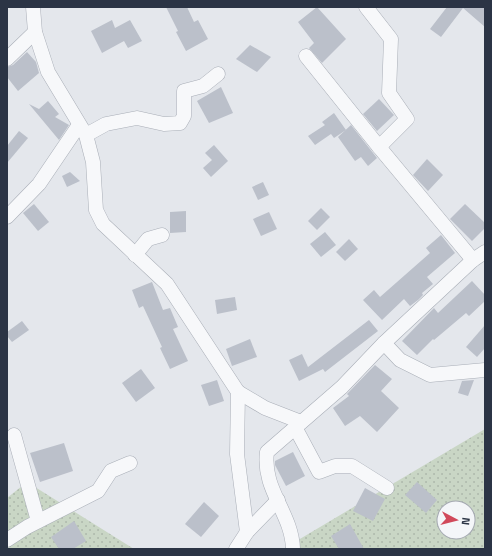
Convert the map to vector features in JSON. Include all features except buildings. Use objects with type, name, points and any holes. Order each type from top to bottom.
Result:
[{"type":"street","points":[[33,7],[35,32],[48,72],[83,130],[93,162],[96,210],[103,224],[167,284],[238,392],[298,426],[319,472],[335,466],[352,466],[387,488]]},
{"type":"street","points":[[366,7],[390,39],[389,93],[407,119],[379,148]]},
{"type":"street","points":[[7,59],[35,32]]},
{"type":"street","points":[[306,56],[379,148],[473,260]]},
{"type":"street","points":[[7,217],[39,184],[83,130],[137,118],[164,124],[180,123],[184,116],[184,91],[203,86],[218,74]]},
{"type":"street","points":[[136,255],[148,240],[162,234]]},
{"type":"street","points":[[293,549],[292,536],[267,477],[266,465],[268,452],[342,387],[384,343],[473,260],[485,252]]},
{"type":"street","points":[[384,343],[400,360],[430,375],[485,370]]},
{"type":"street","points":[[238,392],[238,454],[247,532]]},
{"type":"street","points":[[14,435],[38,521]]},
{"type":"street","points":[[7,540],[38,521],[70,507],[98,491],[111,471],[130,463]]},
{"type":"street","points":[[236,549],[247,532],[278,500]]},
{"type":"green space","points":[[485,429],[485,549],[283,549]]},
{"type":"green space","points":[[27,482],[134,549],[7,549],[7,498]]}]
